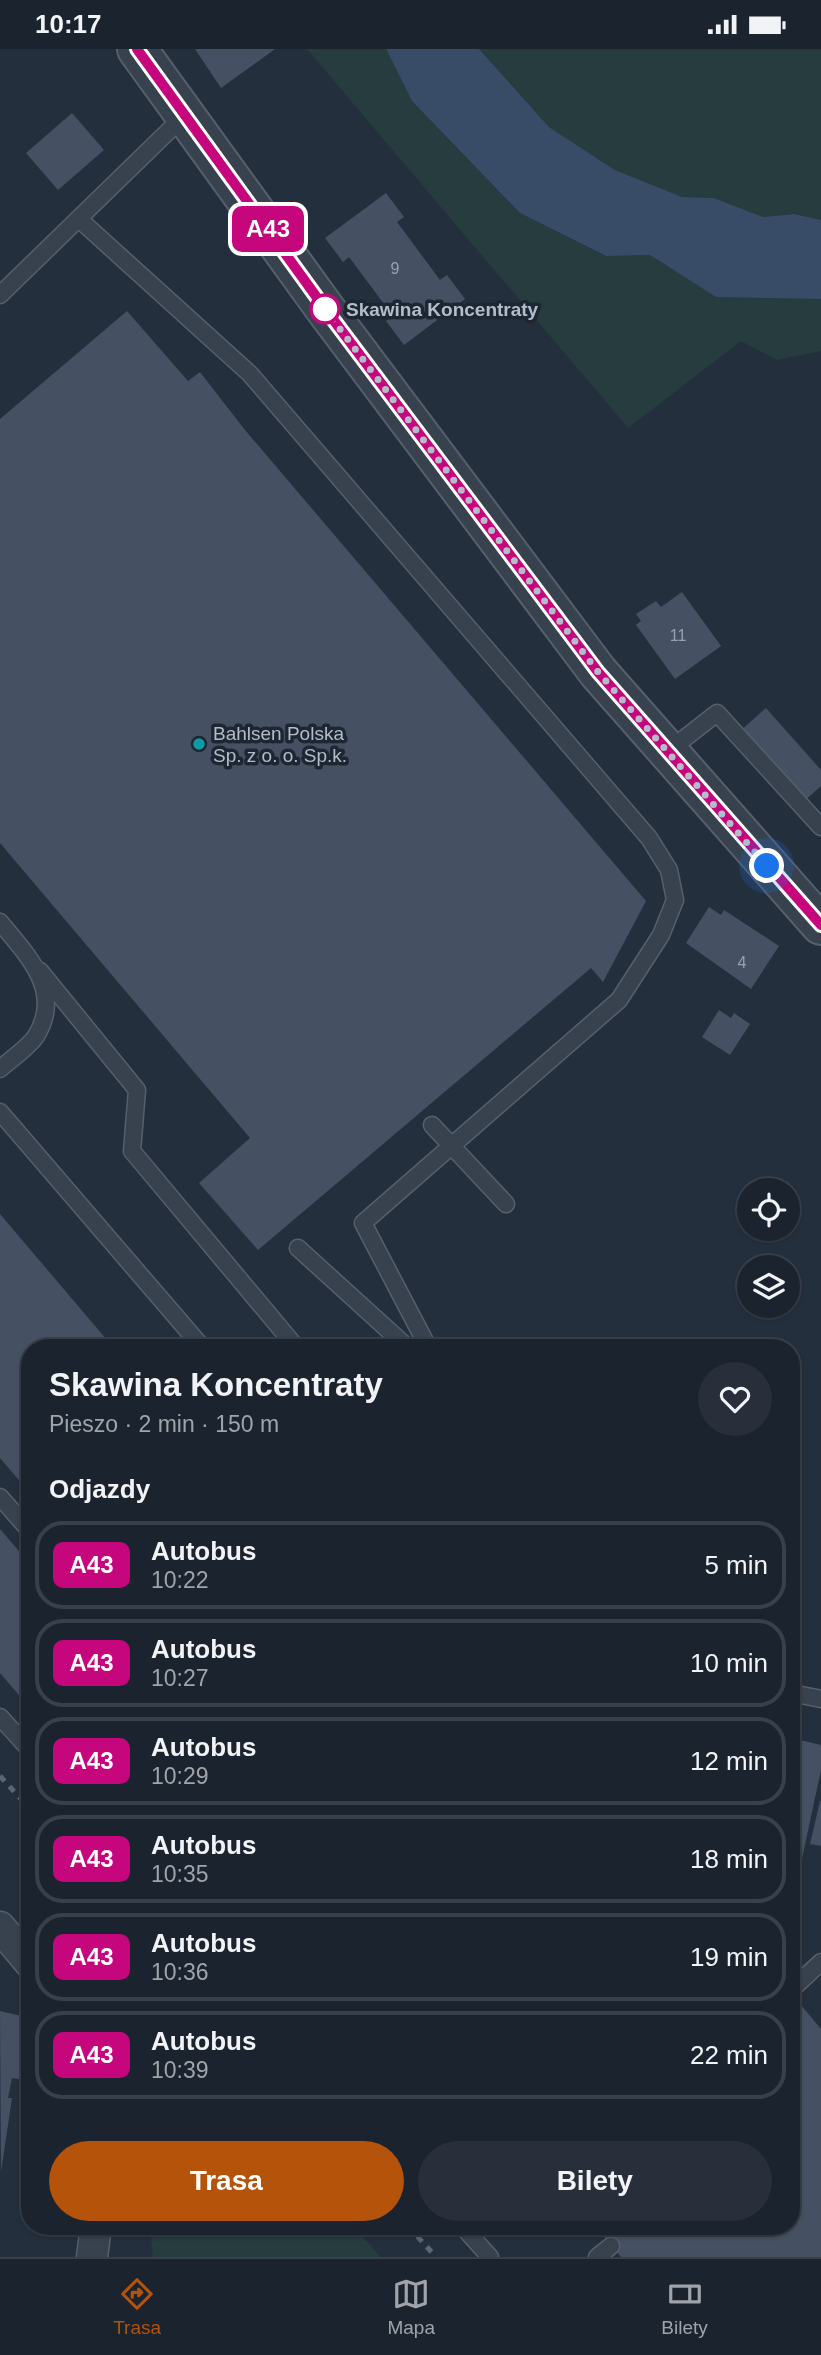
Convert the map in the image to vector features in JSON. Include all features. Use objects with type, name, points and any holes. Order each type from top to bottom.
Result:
[{"type":"street","points":[[137,49],[326,310],[583,651],[667,752],[821,925]]},
{"type":"street","points":[[0,1927],[21,1952]]},
{"type":"street","points":[[92,2257],[95,2235]]},
{"type":"lane","points":[[0,295],[185,115]]},
{"type":"lane","points":[[80,220],[250,374],[649,838],[669,870],[675,900],[661,936],[619,1000],[363,1223],[424,1339]]},
{"type":"lane","points":[[667,752],[717,713],[821,827]]},
{"type":"lane","points":[[0,922],[137,1090],[132,1151],[289,1339]]},
{"type":"lane","points":[[0,1069],[36,1037],[47,1006],[40,971]]},
{"type":"lane","points":[[0,1112],[195,1339]]},
{"type":"lane","points":[[432,1125],[506,1204]]},
{"type":"lane","points":[[298,1248],[398,1339]]},
{"type":"lane","points":[[0,1497],[21,1521]]},
{"type":"lane","points":[[800,1695],[821,1699]]},
{"type":"lane","points":[[0,1717],[21,1740]]},
{"type":"lane","points":[[800,1982],[821,1962]]},
{"type":"lane","points":[[470,2235],[490,2257]]},
{"type":"lane","points":[[597,2257],[611,2246]]},
{"type":"green space","points":[[307,49],[386,49],[412,101],[520,213],[605,256],[650,255],[716,297],[821,299],[821,351],[777,360],[741,341],[628,428]]},
{"type":"green space","points":[[479,49],[821,49],[821,220],[794,214],[763,217],[714,198],[682,197],[615,170],[549,127]]},
{"type":"green space","points":[[151,2235],[362,2235],[380,2257],[153,2257]]},
{"type":"water","points":[[386,49],[479,49],[549,127],[615,170],[682,197],[714,198],[763,217],[794,214],[821,220],[821,299],[716,297],[650,255],[606,256],[520,213],[412,101]]},
{"type":"building","points":[[195,49],[275,49],[221,88]]},
{"type":"building","points":[[72,113],[104,150],[58,190],[26,153]]},
{"type":"building","points":[[386,193],[404,217],[397,222],[440,280],[447,275],[465,299],[404,345],[386,321],[393,316],[349,257],[343,262],[325,238]]},
{"type":"building","name":"Bahlsen Polska Sp. z o. o. Sp.k.","points":[[127,311],[188,381],[200,372],[245,430],[646,901],[603,982],[591,968],[258,1250],[199,1183],[250,1138],[0,843],[0,419]]},
{"type":"building","points":[[682,592],[721,646],[675,679],[636,625],[641,621],[636,614],[656,601],[661,607]]},
{"type":"building","points":[[766,708],[821,770],[821,786],[802,803],[739,732]]},
{"type":"building","points":[[709,907],[721,915],[724,910],[779,946],[751,989],[686,943]]},
{"type":"building","points":[[719,1010],[731,1018],[734,1013],[750,1024],[730,1055],[702,1037]]},
{"type":"building","points":[[0,1214],[106,1339],[21,1339],[21,1482],[0,1458]]},
{"type":"building","points":[[0,1529],[21,1554],[21,1698],[0,1673]]},
{"type":"building","points":[[800,1740],[821,1745],[821,1770],[800,1868]]},
{"type":"building","points":[[821,1801],[821,1846],[810,1844]]},
{"type":"building","points":[[800,2006],[821,2029],[821,2257],[621,2257],[603,2235],[800,2235]]},
{"type":"building","points":[[0,2011],[21,2016],[21,2079],[12,2078],[8,2098],[12,2098],[1,2172]]},
{"type":"railway","points":[[0,1776],[21,1799]]},
{"type":"railway","points":[[416,2235],[436,2257]]},
{"type":"bus line","name":"A43","points":[[137,49],[326,310],[598,672],[821,925]]},
{"type":"place","name":"Skawina Koncentraty","points":[[325,309]]},
{"type":"place","name":"Bahlsen Polska Sp. z o. o. Sp.k.","points":[[199,744]]},
{"type":"route","points":[[325,309],[598,672],[767,866]]}]
